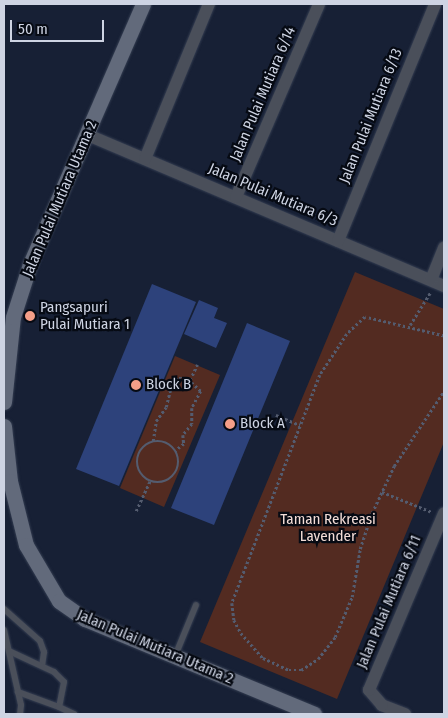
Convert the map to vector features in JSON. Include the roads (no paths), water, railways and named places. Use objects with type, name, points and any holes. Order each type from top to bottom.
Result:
[{"type":"street","name":"Jalan Pulai Mutiara Utama 2","points":[[4,402],[13,317],[30,264],[88,135],[143,4]]},
{"type":"street","points":[[145,159],[209,4]]},
{"type":"street","name":"Jalan Pulai Mutiara 6/14","points":[[236,197],[319,4]]},
{"type":"street","name":"Jalan Pulai Mutiara 6/13","points":[[338,240],[435,4]]},
{"type":"street","name":"Jalan Pulai Mutiara 6/3","points":[[88,135],[438,283]]},
{"type":"street","points":[[438,283],[444,248]]},
{"type":"street","name":"Jalan Pulai Mutiara Utama 2","points":[[4,426],[10,480],[26,545],[59,601],[85,619],[314,714]]},
{"type":"street","name":"Jalan Pulai Mutiara 6/11","points":[[405,714],[382,705],[369,690],[443,515]]},
{"type":"lane","points":[[174,656],[196,605]]},
{"type":"lane","points":[[4,609],[40,641],[44,652],[42,666]]},
{"type":"lane","points":[[4,630],[9,651],[7,660],[18,692],[20,714]]},
{"type":"lane","points":[[9,651],[42,666],[64,682],[59,707]]},
{"type":"lane","points":[[18,692],[74,714]]},
{"type":"place","name":"Pangsapuri Pulai Mutiara 1","points":[[30,316]]},
{"type":"place","name":"Block B","points":[[136,385]]},
{"type":"place","name":"Block A","points":[[230,424]]},
{"type":"park label","name":"Taman Rekreasi Lavender","points":[[328,528]]}]
